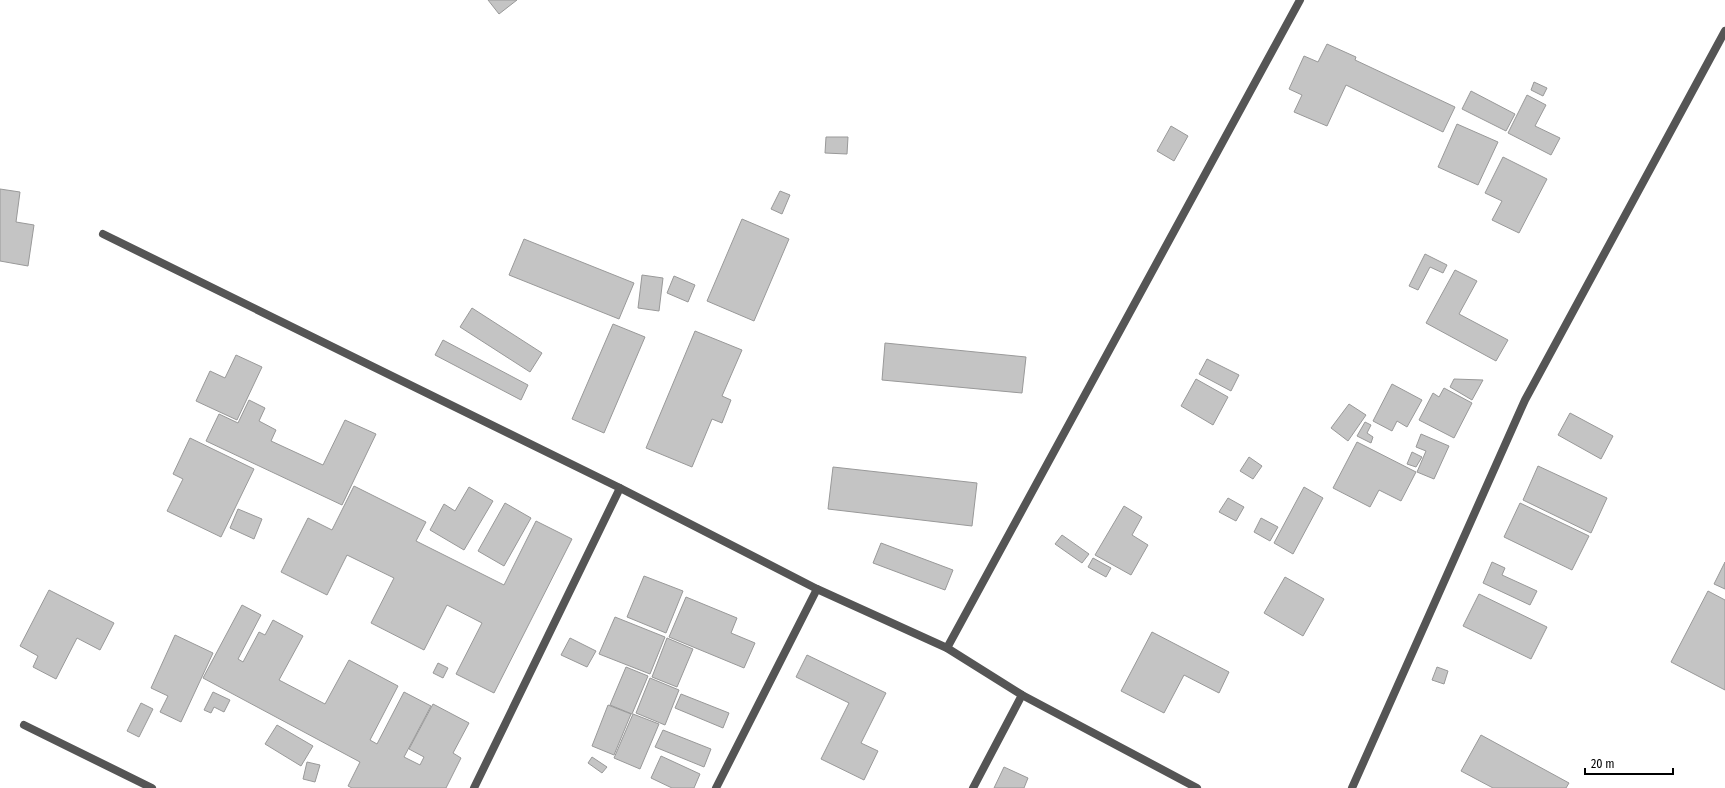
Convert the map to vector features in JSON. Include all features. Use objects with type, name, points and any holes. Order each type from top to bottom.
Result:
[{"type":"street","points":[[947,648],[1300,0]]},
{"type":"street","points":[[1352,788],[1525,400],[1725,31]]},
{"type":"street","points":[[103,234],[620,488],[817,589],[947,648],[1022,695],[1192,787]]},
{"type":"street","points":[[474,788],[620,488]]},
{"type":"street","points":[[716,788],[817,589]]},
{"type":"street","points":[[972,788],[1022,695]]},
{"type":"street","points":[[24,724],[152,788]]},
{"type":"building","points":[[488,0],[517,0],[499,14]]},
{"type":"building","points":[[1327,44],[1356,57],[1355,60],[1455,107],[1443,132],[1346,85],[1327,126],[1294,112],[1302,95],[1289,89],[1304,56],[1318,62]]},
{"type":"building","points":[[1534,82],[1547,88],[1543,96],[1531,90]]},
{"type":"building","points":[[1471,91],[1515,114],[1506,131],[1462,109]]},
{"type":"building","points":[[1527,95],[1546,105],[1535,126],[1560,138],[1551,155],[1508,133]]},
{"type":"building","points":[[1457,124],[1498,142],[1478,185],[1438,167]]},
{"type":"building","points":[[1171,126],[1188,136],[1174,161],[1157,151]]},
{"type":"building","points":[[826,137],[848,137],[847,154],[825,153]]},
{"type":"building","points":[[1503,157],[1547,179],[1519,233],[1492,220],[1502,201],[1485,193]]},
{"type":"building","points":[[0,189],[20,192],[16,222],[34,225],[28,266],[0,261]]},
{"type":"building","points":[[780,191],[790,195],[782,214],[771,209]]},
{"type":"building","points":[[742,219],[789,239],[754,321],[707,301]]},
{"type":"building","points":[[524,239],[634,283],[619,319],[509,275]]},
{"type":"building","points":[[1425,254],[1447,265],[1443,273],[1430,267],[1418,290],[1409,286]]},
{"type":"building","points":[[1455,270],[1477,281],[1459,314],[1508,340],[1496,361],[1426,323]]},
{"type":"building","points":[[642,275],[663,278],[659,311],[638,308]]},
{"type":"building","points":[[674,276],[695,285],[688,302],[667,293]]},
{"type":"building","points":[[472,308],[542,353],[530,372],[460,327]]},
{"type":"building","points":[[613,324],[645,337],[604,433],[572,419]]},
{"type":"building","points":[[695,331],[742,350],[722,396],[731,400],[722,423],[712,419],[692,467],[646,448]]},
{"type":"building","points":[[443,340],[528,385],[521,400],[435,355]]},
{"type":"building","points":[[885,343],[1026,357],[1022,393],[882,380]]},
{"type":"building","points":[[236,355],[262,367],[237,420],[196,401],[210,371],[225,378]]},
{"type":"building","points":[[1207,359],[1239,375],[1231,391],[1199,374]]},
{"type":"building","points":[[1196,379],[1228,397],[1213,425],[1181,406]]},
{"type":"building","points":[[1454,379],[1483,380],[1472,400],[1450,387]]},
{"type":"building","points":[[1392,384],[1422,400],[1407,427],[1397,421],[1392,431],[1373,421]]},
{"type":"building","points":[[1444,388],[1472,403],[1454,438],[1419,420],[1433,393],[1439,397]]},
{"type":"building","points":[[249,400],[265,408],[259,421],[276,430],[271,441],[323,465],[345,420],[376,434],[342,505],[206,441],[219,414],[238,423]]},
{"type":"building","points":[[1349,404],[1366,415],[1348,441],[1331,428]]},
{"type":"building","points":[[1570,413],[1613,436],[1601,459],[1558,435]]},
{"type":"building","points":[[1365,422],[1371,425],[1367,433],[1373,437],[1371,443],[1357,436]]},
{"type":"building","points":[[1421,434],[1449,446],[1434,479],[1417,472],[1426,451],[1416,447]]},
{"type":"building","points":[[190,438],[254,469],[221,537],[167,511],[183,479],[173,474]]},
{"type":"building","points":[[1357,442],[1416,472],[1401,501],[1379,490],[1370,507],[1333,488]]},
{"type":"building","points":[[1412,452],[1422,457],[1416,467],[1407,464]]},
{"type":"building","points":[[1249,457],[1262,466],[1253,479],[1240,471]]},
{"type":"building","points":[[1538,466],[1607,498],[1591,533],[1523,500]]},
{"type":"building","points":[[833,467],[977,483],[972,526],[828,509]]},
{"type":"building","points":[[354,486],[426,522],[416,541],[504,585],[536,521],[572,539],[494,693],[456,674],[482,623],[447,605],[424,650],[371,623],[394,578],[347,555],[327,595],[281,572],[308,518],[332,530]]},
{"type":"building","points":[[469,487],[493,501],[464,550],[430,530],[444,504],[455,511]]},
{"type":"building","points":[[1304,487],[1323,498],[1293,554],[1274,543]]},
{"type":"building","points":[[1228,498],[1244,507],[1236,521],[1219,512]]},
{"type":"building","points":[[505,503],[531,518],[504,566],[478,551]]},
{"type":"building","points":[[1520,503],[1589,536],[1572,570],[1504,537]]},
{"type":"building","points":[[1124,506],[1142,517],[1132,535],[1148,545],[1131,575],[1095,555]]},
{"type":"building","points":[[238,509],[262,519],[254,539],[230,528]]},
{"type":"building","points":[[1261,518],[1278,527],[1270,541],[1254,532]]},
{"type":"building","points":[[1062,535],[1089,554],[1082,563],[1055,544]]},
{"type":"building","points":[[881,543],[953,570],[945,590],[873,563]]},
{"type":"building","points":[[1093,558],[1111,568],[1106,577],[1088,567]]},
{"type":"building","points":[[1492,562],[1505,568],[1502,575],[1537,591],[1530,605],[1483,583]]},
{"type":"building","points":[[1725,562],[1725,589],[1714,584]]},
{"type":"building","points":[[644,576],[683,591],[666,633],[627,617]]},
{"type":"building","points":[[1285,577],[1324,599],[1303,636],[1264,613]]},
{"type":"building","points":[[49,590],[114,623],[100,650],[77,638],[56,679],[33,667],[38,656],[20,646]]},
{"type":"building","points":[[1708,591],[1725,600],[1725,690],[1671,662]]},
{"type":"building","points":[[1479,594],[1547,627],[1531,659],[1463,626]]},
{"type":"building","points":[[686,597],[737,618],[731,633],[755,643],[744,668],[669,637]]},
{"type":"building","points":[[242,605],[261,615],[238,659],[243,662],[259,632],[265,635],[273,620],[303,636],[279,680],[325,704],[349,660],[398,686],[370,740],[377,744],[404,692],[431,706],[404,757],[420,765],[424,757],[409,749],[433,704],[469,723],[453,753],[461,758],[446,788],[352,788],[348,786],[360,762],[203,678]]},
{"type":"building","points":[[615,617],[665,637],[650,674],[599,654]]},
{"type":"building","points":[[1152,632],[1229,672],[1219,693],[1184,675],[1164,713],[1121,691]]},
{"type":"building","points":[[175,635],[213,653],[181,722],[160,712],[168,696],[151,688]]},
{"type":"building","points":[[570,638],[596,651],[587,667],[561,655]]},
{"type":"building","points":[[667,638],[693,649],[677,687],[652,677]]},
{"type":"building","points":[[807,655],[886,693],[861,743],[878,751],[864,780],[821,759],[849,703],[796,677]]},
{"type":"building","points":[[438,663],[448,668],[443,678],[433,673]]},
{"type":"building","points":[[626,667],[648,676],[632,714],[610,705]]},
{"type":"building","points":[[1437,667],[1448,671],[1444,684],[1432,680]]},
{"type":"building","points":[[650,678],[679,690],[665,725],[636,713]]},
{"type":"building","points":[[213,692],[230,700],[224,712],[214,707],[211,713],[204,710]]},
{"type":"building","points":[[681,694],[729,713],[723,728],[675,708]]},
{"type":"building","points":[[141,703],[153,709],[139,737],[127,731]]},
{"type":"building","points":[[608,705],[631,714],[614,755],[592,746]]},
{"type":"building","points":[[633,714],[659,724],[640,769],[614,758]]},
{"type":"building","points":[[277,725],[313,746],[301,766],[265,744]]},
{"type":"building","points":[[663,730],[711,749],[704,767],[655,747]]},
{"type":"building","points":[[1481,735],[1569,783],[1566,788],[1493,788],[1461,771]]},
{"type":"building","points":[[661,756],[700,774],[694,788],[672,788],[651,778]]},
{"type":"building","points":[[592,757],[607,767],[602,773],[588,763]]},
{"type":"building","points":[[307,762],[320,765],[315,782],[303,779]]},
{"type":"building","points":[[1004,767],[1028,778],[1024,788],[994,788]]}]
